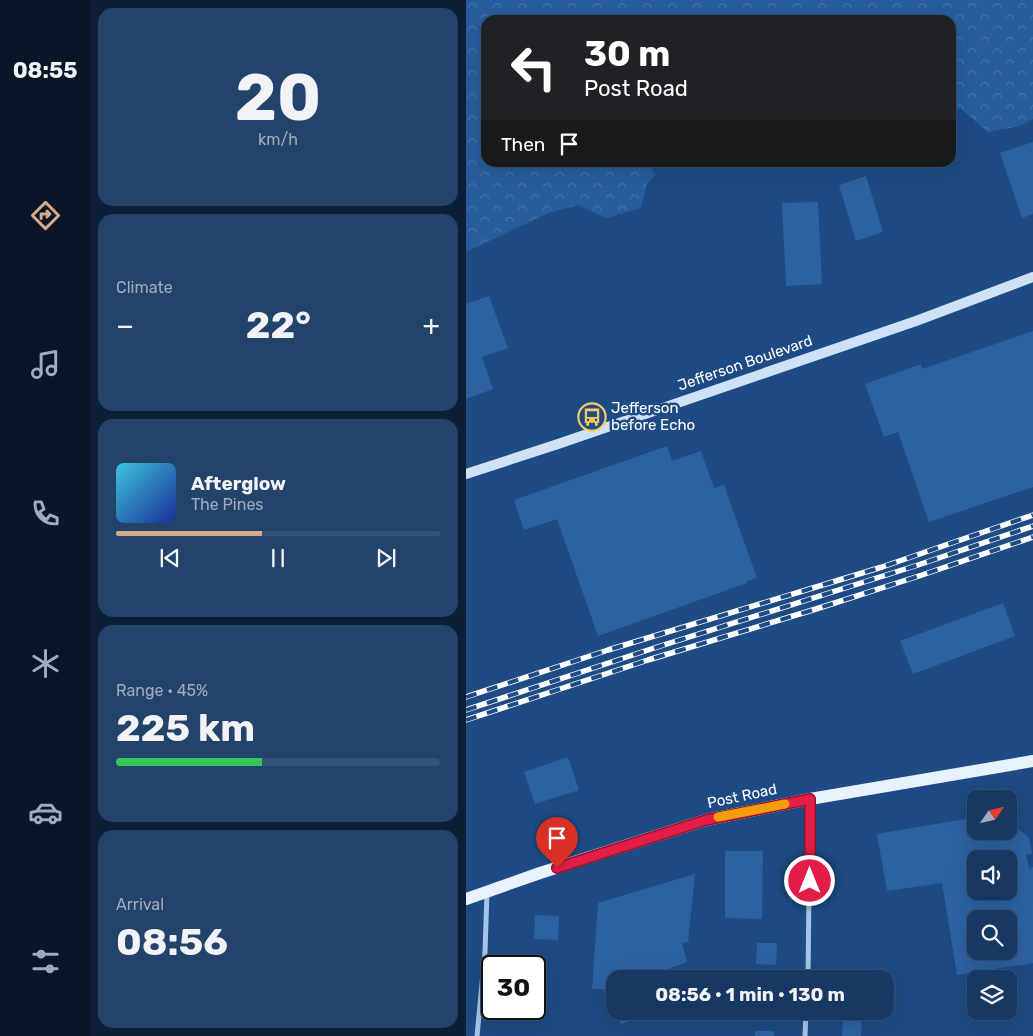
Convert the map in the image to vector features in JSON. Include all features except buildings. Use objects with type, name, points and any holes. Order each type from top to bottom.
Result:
[{"type":"main road","name":"Jefferson Boulevard","points":[[466,474],[916,321],[1033,277]]},
{"type":"main road","name":"Post Road","points":[[466,899],[540,873],[706,820],[810,799],[1033,761]]},
{"type":"street","points":[[808,970],[810,799]]},
{"type":"street","points":[[477,1036],[485,952],[487,892]]},
{"type":"street","points":[[805,1036],[806,1020]]},
{"type":"green space","points":[[466,0],[1033,0],[1033,119],[1020,126],[988,132],[961,109],[956,108],[956,15],[481,15],[481,167],[651,167],[656,174],[647,184],[641,208],[606,218],[578,205],[549,213],[466,252]]},
{"type":"railway","points":[[466,697],[608,650],[882,567],[1033,515]]},
{"type":"railway","points":[[466,710],[651,649],[918,565],[1033,526]]},
{"type":"railway","points":[[466,720],[648,660],[922,575],[1033,537]]},
{"type":"slow traffic","points":[[718,817],[785,804]]},
{"type":"place","name":"Jefferson before Echo","points":[[592,417]]},
{"type":"route","points":[[557,868],[706,820],[810,799],[810,881]]}]
